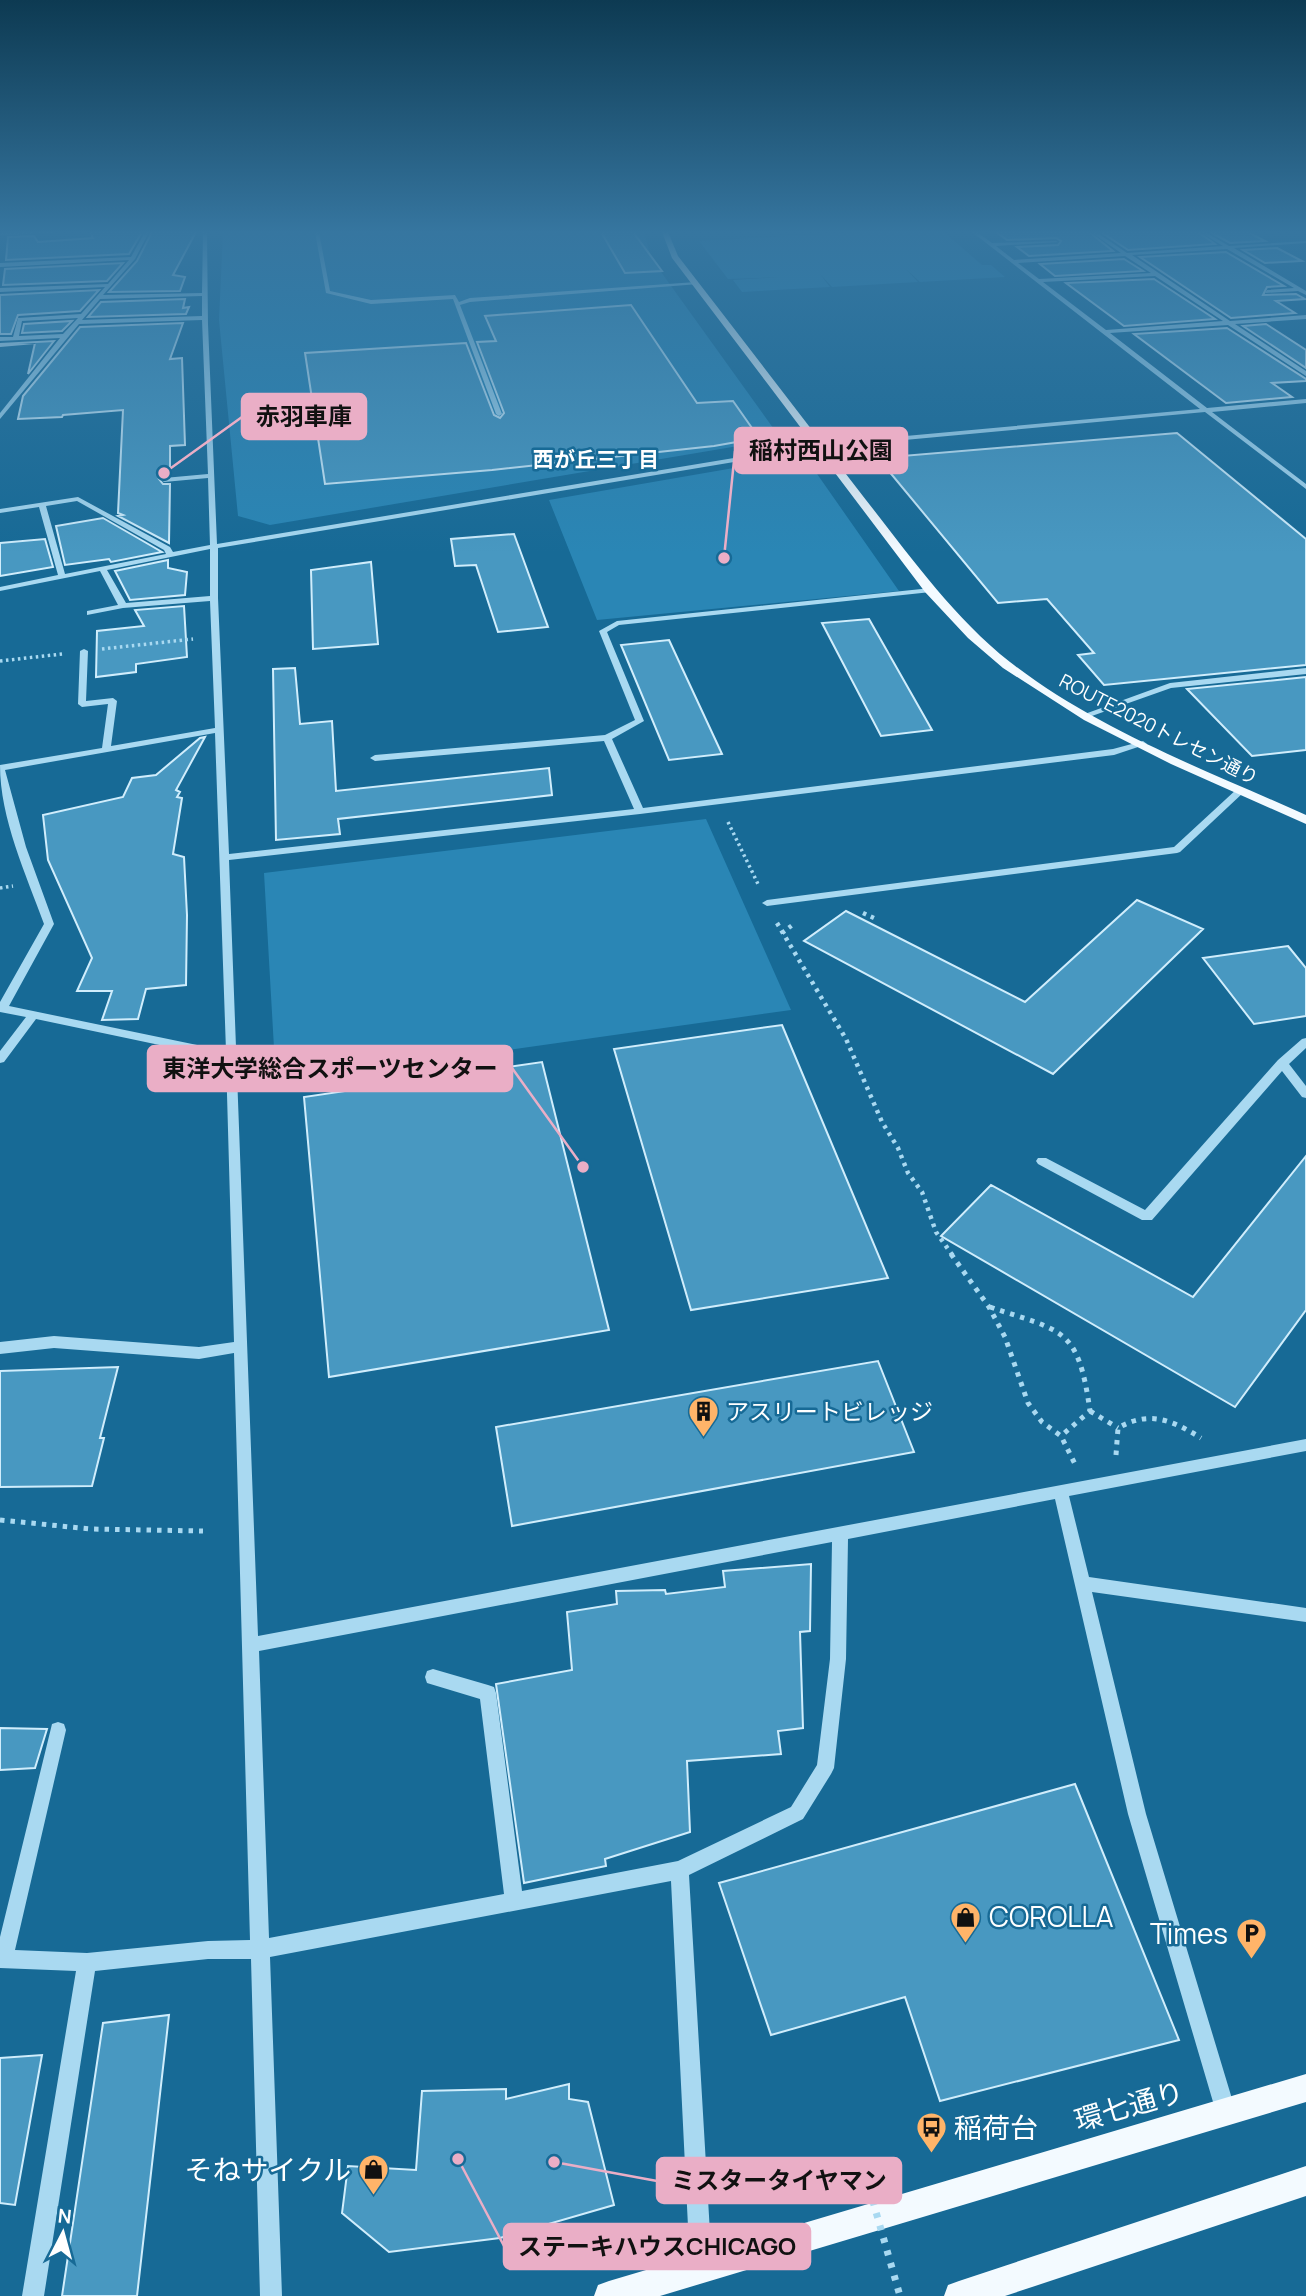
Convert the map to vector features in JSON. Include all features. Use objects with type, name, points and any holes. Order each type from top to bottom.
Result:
[{"type":"main road","name":"ROUTE2020トレセン通り","points":[[738,339],[930,590],[973,637],[1041,689],[1086,715],[1306,820]]},
{"type":"main road","name":"環七通り","points":[[609,2296],[701,2266],[1306,2088]]},
{"type":"main road","points":[[959,2296],[1306,2181]]},
{"type":"street","points":[[0,417],[62,339]]},
{"type":"street","points":[[207,339],[271,2296]]},
{"type":"street","points":[[470,339],[499,414]]},
{"type":"street","points":[[1114,339],[1306,487]]},
{"type":"street","points":[[1253,339],[1306,374]]},
{"type":"street","points":[[0,589],[215,547],[818,446],[1306,401]]},
{"type":"street","points":[[164,480],[210,476]]},
{"type":"street","points":[[0,511],[78,499],[167,549],[172,556]]},
{"type":"street","points":[[42,505],[62,577]]},
{"type":"street","points":[[103,569],[123,606]]},
{"type":"street","points":[[375,758],[607,738],[640,721],[603,631],[617,623],[930,590]]},
{"type":"street","points":[[90,614],[123,606],[214,598]]},
{"type":"street","points":[[84,651],[82,704],[113,701],[106,748]]},
{"type":"street","points":[[1086,715],[1170,686],[1306,671]]},
{"type":"street","points":[[219,730],[0,768],[20,846],[49,924],[1,1008],[232,1056]]},
{"type":"street","points":[[607,738],[640,811]]},
{"type":"street","points":[[225,858],[640,811],[1114,752],[1143,744]]},
{"type":"street","points":[[767,903],[1177,850],[1241,790]]},
{"type":"street","points":[[0,1059],[33,1015]]},
{"type":"street","points":[[1042,1161],[1147,1217],[1282,1063],[1306,1042]]},
{"type":"street","points":[[1282,1063],[1306,1094]]},
{"type":"street","points":[[0,1348],[54,1342],[199,1353],[241,1347]]},
{"type":"street","points":[[251,1645],[1306,1445]]},
{"type":"street","points":[[1061,1493],[1136,1814],[1226,2112]]},
{"type":"street","points":[[58,1730],[2,1959],[87,1962],[208,1950],[260,1949],[680,1870],[797,1813],[825,1769],[838,1659],[840,1535]]},
{"type":"street","points":[[1082,1583],[1306,1615]]},
{"type":"street","points":[[433,1677],[488,1693],[514,1901]]},
{"type":"street","points":[[680,1870],[701,2266]]},
{"type":"street","points":[[33,2296],[87,1962]]},
{"type":"path","points":[[718,801],[767,903],[846,1040],[882,1122],[898,1148],[908,1173],[922,1192],[936,1232],[989,1307],[1005,1337],[1028,1403],[1042,1422],[1061,1436],[1075,1465]]},
{"type":"path","points":[[989,1307],[1060,1332],[1074,1350],[1086,1377],[1090,1411]]},
{"type":"path","points":[[1090,1411],[1118,1428]]},
{"type":"path","points":[[1061,1436],[1090,1411]]},
{"type":"path","points":[[1118,1428],[1130,1420],[1151,1416],[1172,1420],[1201,1438]]},
{"type":"path","points":[[1116,1455],[1118,1428]]},
{"type":"path","points":[[0,1520],[91,1529],[203,1531]]},
{"type":"path","points":[[735,2190],[751,2193],[862,2163],[900,2296]]},
{"type":"shaded area","points":[[221,339],[709,339],[776,432],[762,442],[270,525],[238,516]]},
{"type":"shaded area","points":[[791,458],[808,461],[899,591],[597,620],[549,500]]},
{"type":"shaded area","points":[[706,819],[791,1010],[276,1083],[264,873]]},
{"type":"building","points":[[70,339],[177,339],[170,359],[182,358],[185,445],[170,446],[170,475],[159,479],[163,484],[170,484],[169,543],[118,516],[123,515],[118,513],[123,410],[18,419],[23,396]]},
{"type":"building","points":[[654,339],[697,403],[733,401],[759,438],[714,446],[492,470],[325,484],[305,353],[466,343],[494,415],[500,418],[504,413],[477,342]]},
{"type":"building","points":[[1141,339],[1244,339],[1306,379],[1272,383],[1292,397],[1226,403]]},
{"type":"building","points":[[1263,339],[1289,339],[1306,350],[1306,368]]},
{"type":"building","points":[[54,341],[28,374],[35,343],[0,346],[0,344]]},
{"type":"building","points":[[1177,433],[1306,539],[1306,665],[1104,685],[1078,655],[1094,653],[1047,599],[998,603],[878,458]]},
{"type":"building","points":[[103,518],[162,552],[111,562],[109,559],[65,565],[56,526]]},
{"type":"building","points":[[514,534],[548,627],[498,632],[476,565],[455,566],[451,539]]},
{"type":"building","points":[[45,539],[53,567],[0,576],[0,543]]},
{"type":"building","points":[[168,560],[168,568],[187,572],[185,595],[130,600],[115,571]]},
{"type":"building","points":[[371,562],[378,644],[313,649],[311,570]]},
{"type":"building","points":[[184,606],[187,657],[136,664],[136,672],[96,677],[97,631],[144,626],[135,610]]},
{"type":"building","points":[[869,619],[932,730],[881,736],[822,623]]},
{"type":"building","points":[[669,640],[722,754],[669,760],[621,645]]},
{"type":"building","points":[[295,668],[300,724],[332,721],[336,791],[549,768],[552,795],[338,819],[340,834],[276,840],[273,669]]},
{"type":"building","points":[[1306,677],[1306,750],[1252,756],[1187,689]]},
{"type":"building","points":[[205,737],[176,790],[180,792],[177,797],[182,798],[173,854],[184,857],[186,985],[146,989],[138,1019],[102,1020],[112,991],[77,991],[92,958],[48,860],[43,815],[123,797],[132,778],[156,775],[200,738]]},
{"type":"building","points":[[1137,900],[1203,929],[1053,1074],[804,941],[846,911],[1025,1002]]},
{"type":"building","points":[[1288,946],[1306,968],[1306,1016],[1254,1024],[1203,958]]},
{"type":"building","points":[[782,1025],[888,1278],[691,1310],[614,1049]]},
{"type":"building","points":[[542,1062],[609,1330],[329,1377],[304,1097]]},
{"type":"building","points":[[1306,1156],[1306,1310],[1235,1407],[941,1236],[991,1185],[1193,1297]]},
{"type":"building","name":"アスリートビレッジ","points":[[878,1361],[914,1452],[512,1526],[496,1427]]},
{"type":"building","points":[[118,1367],[100,1438],[104,1438],[92,1486],[0,1487],[0,1371]]},
{"type":"building","points":[[811,1564],[810,1631],[800,1632],[803,1728],[778,1731],[781,1754],[687,1761],[690,1832],[605,1859],[606,1866],[524,1883],[496,1684],[572,1670],[567,1612],[617,1604],[616,1591],[665,1590],[666,1594],[725,1587],[723,1571]]},
{"type":"building","points":[[0,1728],[47,1729],[35,1768],[0,1770]]},
{"type":"building","points":[[1075,1784],[1179,2040],[940,2101],[905,1997],[771,2035],[719,1883]]},
{"type":"building","points":[[169,2015],[137,2296],[62,2296],[103,2023]]},
{"type":"building","points":[[42,2055],[15,2205],[0,2203],[0,2058]]},
{"type":"building","points":[[569,2084],[569,2099],[588,2102],[614,2205],[500,2238],[389,2252],[342,2213],[348,2166],[416,2170],[422,2091],[506,2089],[506,2099]]},
{"type":"place","name":"赤羽車庫","points":[[164,473]]},
{"type":"place","name":"稲村西山公園","points":[[724,558]]},
{"type":"place","name":"東洋大学総合スポーツセンター","points":[[583,1167]]},
{"type":"place","name":"アスリートビレッジ","points":[[703,1439]]},
{"type":"place","name":"COROLLA","points":[[966,1944]]},
{"type":"place","name":"Times","points":[[1251,1961]]},
{"type":"place","name":"稲荷台","points":[[931,2155]]},
{"type":"place","name":"ステーキハウスCHICAGO","points":[[458,2159]]},
{"type":"place","name":"ミスタータイヤマン","points":[[554,2162]]},
{"type":"place","name":"そねサイクル","points":[[374,2197]]},
{"type":"district","name":"西が丘三丁目","points":[[596,460]]}]
